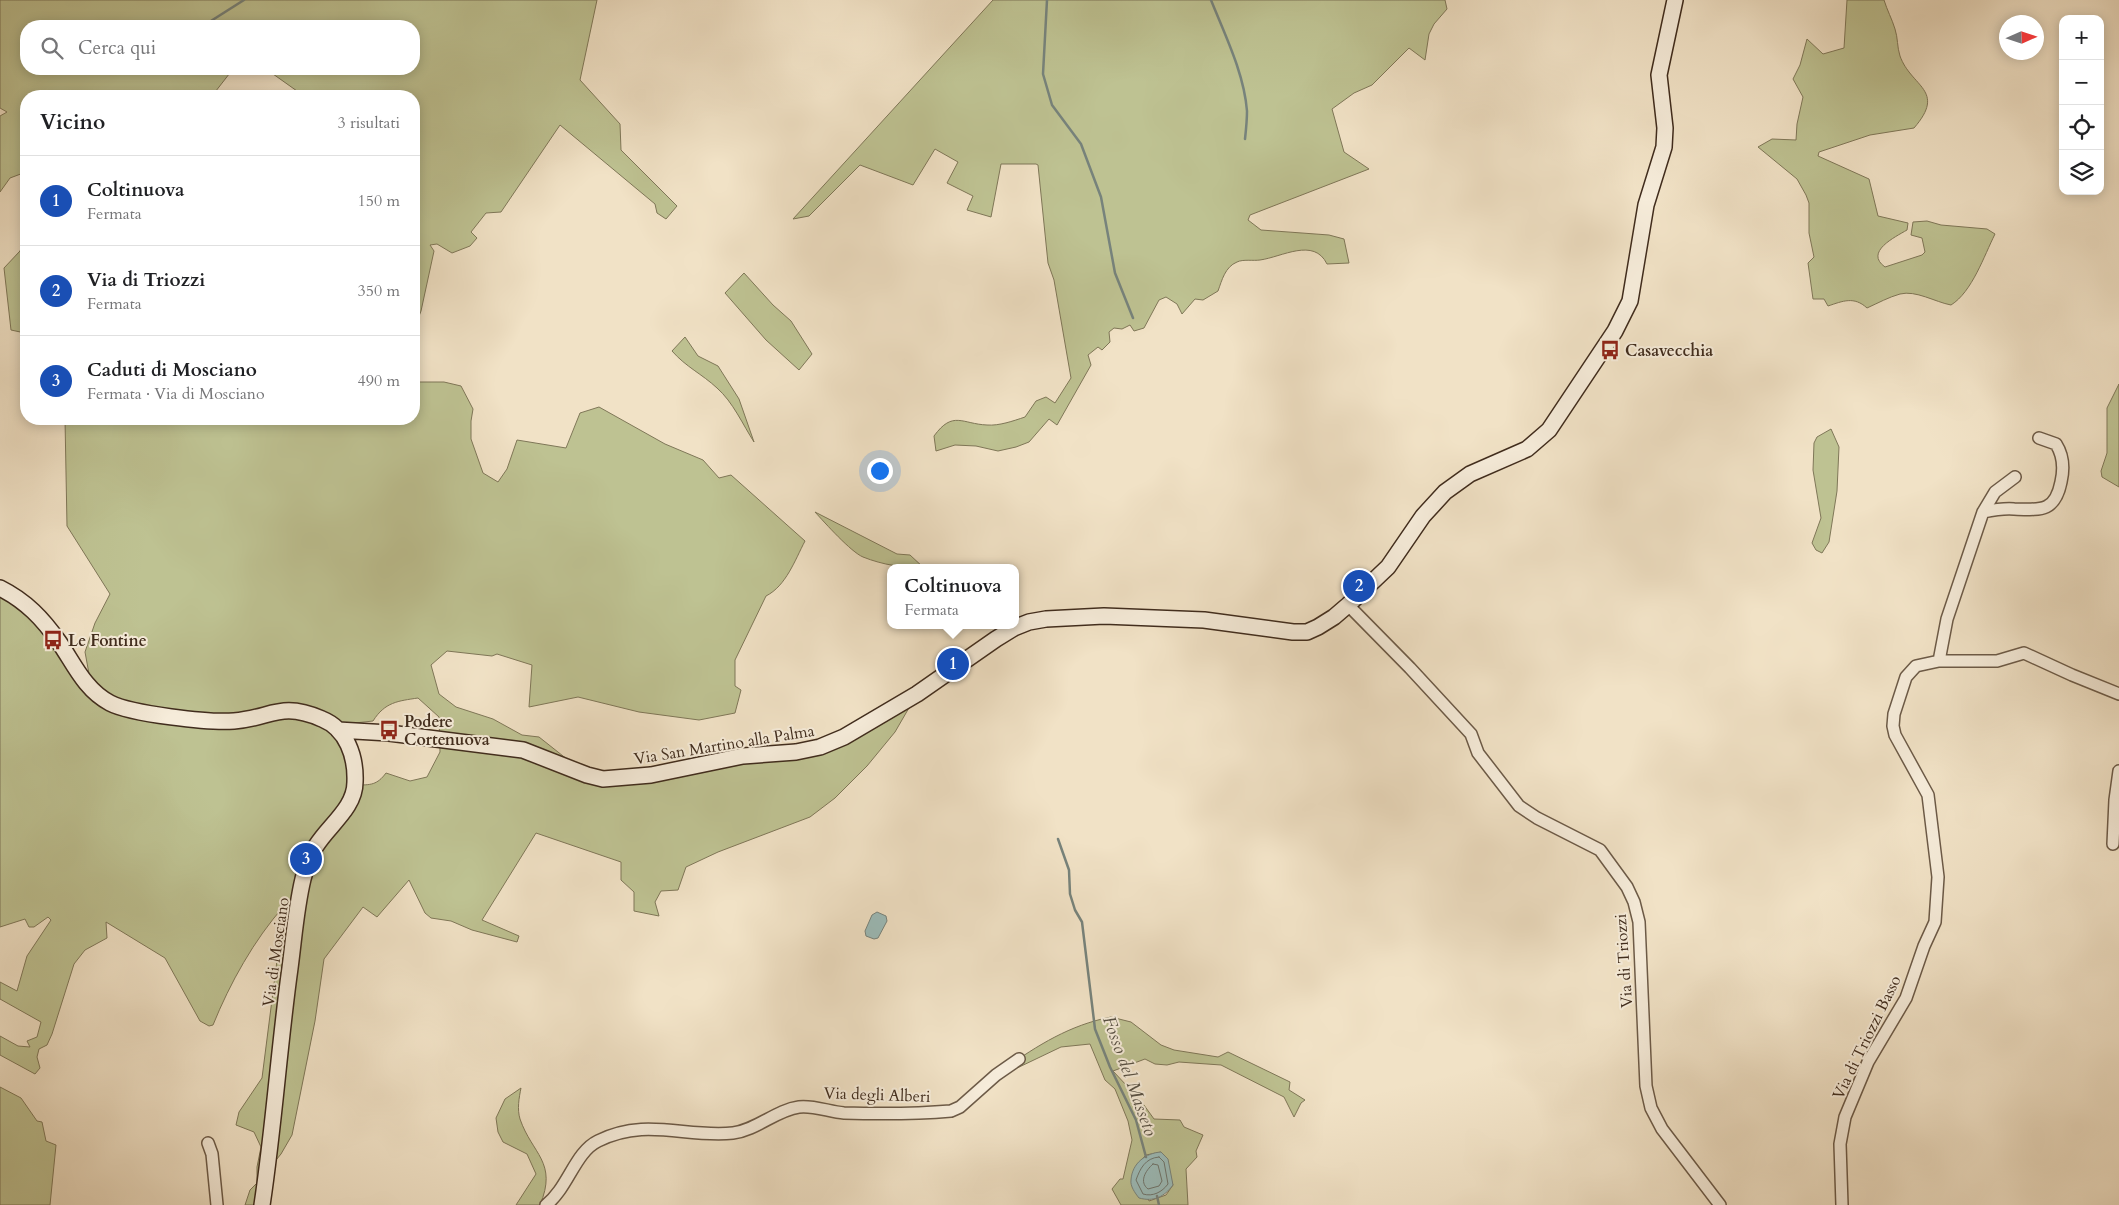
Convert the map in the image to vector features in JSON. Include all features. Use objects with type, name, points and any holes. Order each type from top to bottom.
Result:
[{"type":"street","name":"Via San Martino alla Palma","points":[[1019,626],[1046,619],[1104,616],[1204,620],[1293,632],[1307,632],[1334,617],[1388,567],[1423,516],[1445,492],[1470,474],[1527,449],[1549,430],[1615,331],[1630,302],[1646,204],[1664,147],[1665,128],[1659,75],[1675,0]]},
{"type":"street","points":[[1983,512],[2013,509],[2032,511],[2049,506],[2058,496],[2062,477],[2062,454],[2056,444],[2038,438]]},
{"type":"street","points":[[1939,661],[1947,619],[1983,512],[1994,492],[2015,477]]},
{"type":"street","name":"Via di Mosciano","points":[[0,588],[26,603],[40,617],[92,691],[110,703],[126,709],[148,713],[216,721],[235,721],[278,710],[292,710],[324,720],[338,730],[350,746],[355,763],[356,785],[351,802],[315,846],[306,866],[298,904],[284,1011],[274,1122],[262,1205]]},
{"type":"street","name":"Via di Triozzi","points":[[1348,605],[1471,734],[1478,753],[1519,806],[1537,818],[1600,850],[1627,887],[1634,902],[1639,922],[1646,1086],[1650,1108],[1662,1128],[1720,1205]]},
{"type":"street","name":"Via San Martino alla Palma","points":[[338,730],[386,733],[524,750],[587,775],[603,779],[651,775],[743,756],[796,752],[820,747],[844,737],[917,694],[1012,629]]},
{"type":"street","name":"Via di Triozzi Basso","points":[[1842,1205],[1840,1144],[1845,1117],[1868,1062],[1906,998],[1924,946],[1935,922],[1938,877],[1928,795],[1895,735],[1893,726],[1894,714],[1906,677],[1916,666],[1939,661],[1997,661],[2024,653],[2119,694]]},
{"type":"street","points":[[355,763],[359,749],[368,740],[386,733]]},
{"type":"street","points":[[2113,844],[2115,800],[2119,771]]},
{"type":"street","name":"Via degli Alberi","points":[[546,1205],[563,1188],[585,1152],[597,1141],[629,1130],[649,1128],[732,1133],[755,1127],[788,1110],[801,1106],[844,1112],[951,1112],[960,1107],[996,1075],[1019,1059]]},
{"type":"street","points":[[208,1142],[212,1154],[217,1205]]},
{"type":"green space","points":[[0,0],[597,0],[580,80],[620,124],[621,150],[677,206],[666,219],[657,213],[655,204],[560,125],[501,212],[486,213],[471,232],[477,238],[470,246],[452,253],[437,244],[430,245],[434,251],[420,314],[420,90],[296,90],[274,75],[420,75],[420,20],[20,20],[20,75],[228,75],[217,90],[20,90],[20,174],[10,178],[0,192],[0,116],[7,112],[0,108]]},
{"type":"green space","points":[[993,0],[1445,0],[1447,9],[1434,24],[1429,34],[1425,60],[1409,48],[1372,85],[1354,93],[1332,109],[1344,152],[1369,169],[1250,215],[1248,220],[1261,230],[1329,235],[1344,239],[1349,263],[1327,264],[1321,256],[1306,250],[1260,260],[1237,262],[1227,270],[1218,291],[1203,300],[1195,299],[1182,314],[1177,304],[1166,297],[1159,300],[1144,328],[1134,331],[1130,325],[1122,329],[1114,328],[1109,332],[1110,342],[1102,350],[1098,347],[1088,355],[1091,365],[1057,425],[1049,419],[1029,442],[998,451],[976,446],[955,445],[936,451],[934,436],[947,423],[958,420],[992,425],[1025,417],[1036,401],[1046,397],[1055,403],[1071,378],[1054,280],[1048,263],[1038,165],[1001,164],[991,217],[967,210],[973,196],[947,183],[958,162],[935,149],[913,185],[860,165],[809,216],[793,219]]},
{"type":"green space","points":[[1847,0],[1884,0],[1895,29],[1900,56],[1911,75],[1924,89],[1927,105],[1914,128],[1870,135],[1819,152],[1818,156],[1869,179],[1878,216],[1908,223],[1907,230],[1889,241],[1880,251],[1879,261],[1885,267],[1922,255],[1925,252],[1922,238],[1911,235],[1913,222],[1927,221],[1941,225],[1987,229],[1995,234],[1971,283],[1965,292],[1951,305],[1906,293],[1867,308],[1853,301],[1844,301],[1828,306],[1824,299],[1813,299],[1808,263],[1814,257],[1809,233],[1809,203],[1797,179],[1758,147],[1772,139],[1796,140],[1797,124],[1803,97],[1793,79],[1800,65],[1807,39],[1823,54],[1844,48]]},
{"type":"green space","points":[[20,251],[20,332],[11,330],[4,268]]},
{"type":"green space","points":[[744,273],[773,305],[791,321],[812,354],[799,370],[766,340],[725,293]]},
{"type":"green space","points":[[685,337],[698,356],[718,366],[739,399],[754,442],[723,394],[672,351]]},
{"type":"green space","points":[[420,382],[444,382],[461,386],[473,409],[471,439],[483,473],[498,482],[507,469],[517,440],[566,448],[580,413],[599,407],[665,444],[703,460],[719,478],[731,475],[805,541],[784,579],[773,592],[766,596],[735,660],[735,686],[741,690],[735,713],[699,720],[639,712],[578,697],[529,707],[532,665],[497,654],[492,656],[447,651],[431,665],[439,694],[456,707],[493,719],[522,735],[539,737],[587,775],[796,752],[917,694],[895,732],[867,766],[835,798],[810,817],[718,852],[686,867],[678,890],[661,891],[655,902],[659,916],[634,911],[634,892],[621,880],[621,862],[536,833],[482,920],[519,936],[517,942],[472,930],[451,921],[431,918],[425,913],[409,880],[377,917],[363,907],[324,959],[315,1021],[292,1135],[281,1154],[267,1171],[262,1205],[245,1205],[250,1190],[257,1183],[257,1167],[261,1147],[254,1132],[236,1125],[239,1112],[262,1078],[284,906],[244,962],[227,993],[213,1025],[209,1026],[200,1021],[165,958],[106,922],[107,938],[85,950],[74,964],[52,1034],[47,1045],[39,1049],[37,1057],[40,1068],[35,1074],[0,1055],[0,1036],[18,1046],[30,1047],[27,1041],[37,1037],[41,1022],[0,999],[0,982],[17,991],[27,956],[51,920],[48,917],[34,927],[29,927],[25,919],[0,927],[0,588],[25,603],[92,690],[85,652],[95,623],[110,594],[67,526],[65,425],[420,425]],"holes":[[[418,698],[439,717],[440,752],[427,777],[410,781],[386,773],[373,784],[356,785],[350,764],[332,731],[337,725],[373,721],[387,706]]]},
{"type":"green space","points":[[2119,384],[2119,487],[2102,477],[2101,471],[2107,453],[2107,408]]},
{"type":"green space","points":[[1831,429],[1839,447],[1837,491],[1829,542],[1822,553],[1816,550],[1812,543],[1821,518],[1813,470],[1814,443],[1817,437]]},
{"type":"green space","points":[[815,512],[897,554],[910,555],[920,564],[887,564],[863,557],[831,530]]},
{"type":"green space","points":[[1111,1017],[1131,1022],[1161,1045],[1174,1050],[1218,1057],[1228,1052],[1290,1082],[1289,1090],[1305,1100],[1301,1103],[1294,1117],[1284,1097],[1221,1065],[1179,1062],[1167,1065],[1155,1064],[1145,1059],[1113,1071],[1141,1101],[1154,1119],[1180,1120],[1184,1127],[1203,1135],[1196,1151],[1197,1157],[1186,1169],[1188,1205],[1121,1205],[1112,1189],[1120,1179],[1123,1179],[1132,1140],[1128,1121],[1115,1089],[1105,1080],[1090,1044],[1061,1047],[1015,1069],[1004,1069],[1055,1037]],"holes":[[[1161,1152],[1173,1185],[1166,1195],[1149,1201],[1138,1163],[1146,1155]]]},
{"type":"green space","points":[[0,1087],[21,1098],[37,1121],[42,1122],[46,1141],[56,1145],[50,1205],[0,1205]]},
{"type":"green space","points":[[521,1088],[518,1107],[520,1119],[545,1168],[545,1190],[540,1205],[516,1205],[536,1174],[527,1154],[503,1142],[498,1132],[496,1118],[505,1099]]},
{"type":"water","points":[[877,912],[886,916],[887,921],[878,938],[874,939],[866,936],[865,931],[872,915]]},
{"type":"water","points":[[1161,1152],[1168,1159],[1173,1185],[1158,1198],[1139,1198],[1131,1185],[1134,1169],[1145,1157]]},
{"type":"waterway","points":[[212,20],[244,0]]},
{"type":"waterway","points":[[1047,0],[1043,74],[1052,105],[1081,144],[1101,197],[1115,273],[1133,318]]},
{"type":"waterway","points":[[1211,0],[1233,54],[1242,83],[1247,111],[1245,139]]},
{"type":"waterway","name":"Fosso del Masseto","points":[[1058,839],[1069,870],[1070,894],[1075,910],[1082,922],[1095,1029],[1110,1067],[1136,1120],[1146,1157]]},
{"type":"waterway","name":"Fosso del Masseto","points":[[1157,1196],[1159,1205]]},
{"type":"place","name":"Casavecchia","points":[[1610,350]]},
{"type":"place","name":"Via di Triozzi","points":[[1359,586]]},
{"type":"place","name":"Le Fontine","points":[[53,640]]},
{"type":"place","name":"Coltinuova","points":[[953,664]]},
{"type":"place","name":"Podere Cortenuova","points":[[389,730]]},
{"type":"place","name":"Caduti di Mosciano","points":[[306,859]]}]
